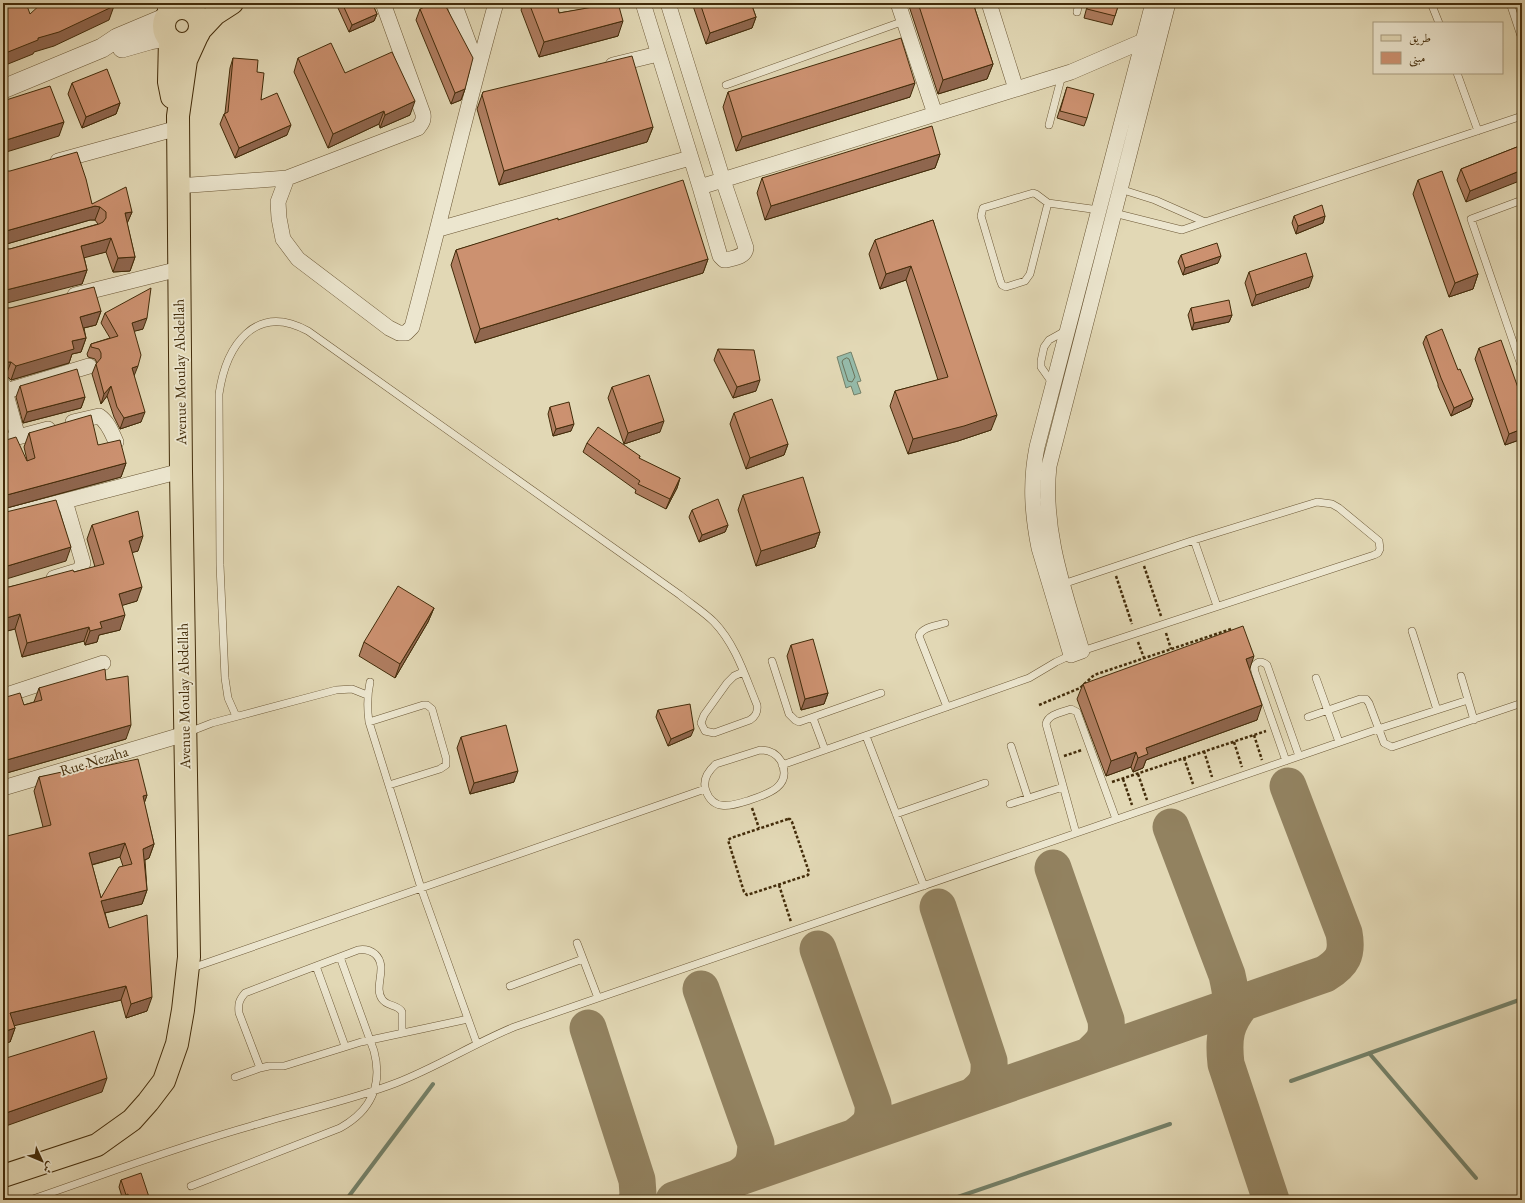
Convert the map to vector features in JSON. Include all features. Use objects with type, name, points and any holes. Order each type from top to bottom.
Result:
[{"type":"main road","name":"Avenue Moulay Abdellah","points":[[174,15],[177,43],[189,43],[216,14],[232,3]]},
{"type":"main road","points":[[174,15],[190,10],[196,15],[200,22],[198,34]]},
{"type":"main road","name":"Avenue Moulay Abdellah","points":[[174,15],[169,82],[178,122]]},
{"type":"main road","name":"Avenue Moulay Abdellah","points":[[3,1176],[97,1145],[132,1120],[164,1081],[177,1044],[189,957],[177,186],[178,122],[186,60],[198,34]]},
{"type":"street","points":[[177,186],[287,178],[418,128],[424,118],[423,114],[383,3]]},
{"type":"street","points":[[454,3],[478,68]]},
{"type":"street","points":[[287,178],[278,202],[279,218],[283,239],[298,259],[389,328],[399,334],[406,333],[412,327],[439,229],[470,99],[496,3]]},
{"type":"street","points":[[643,3],[720,256],[726,260],[743,255],[746,248],[723,180],[668,3]]},
{"type":"street","points":[[898,3],[935,114]]},
{"type":"street","points":[[989,3],[1016,88]]},
{"type":"street","points":[[1150,42],[1153,3]]},
{"type":"street","points":[[1077,653],[1039,548],[1033,520],[1032,483],[1036,453],[1099,210],[1112,188],[1150,42],[1168,3]]},
{"type":"street","points":[[3,89],[102,48],[116,38],[174,15]]},
{"type":"street","points":[[700,187],[1062,74],[1150,42]]},
{"type":"street","points":[[598,68],[658,54]]},
{"type":"street","points":[[470,99],[486,95]]},
{"type":"street","points":[[41,166],[178,122]]},
{"type":"street","points":[[439,229],[690,158]]},
{"type":"street","points":[[1077,653],[1063,584],[1053,546],[1048,515],[1047,482],[1049,466],[1114,213],[1112,188]]},
{"type":"street","points":[[1099,210],[1114,213]]},
{"type":"street","points":[[64,297],[179,269]]},
{"type":"street","points":[[18,437],[4,389],[89,366]]},
{"type":"street","points":[[3,442],[99,416],[110,429],[116,442]]},
{"type":"street","points":[[3,516],[181,472]]},
{"type":"street","points":[[40,582],[77,571],[82,567],[83,563],[65,501]]},
{"type":"street","points":[[3,696],[103,663]]},
{"type":"street","name":"Rue Nezaha","points":[[3,788],[185,734]]},
{"type":"lane","points":[[1077,12],[1079,3]]},
{"type":"lane","points":[[1431,3],[1439,22]]},
{"type":"lane","points":[[1510,3],[1522,40]]},
{"type":"lane","points":[[726,85],[904,21]]},
{"type":"lane","points":[[1049,125],[1062,74]]},
{"type":"lane","points":[[1457,74],[1478,130]]},
{"type":"lane","points":[[1114,213],[1182,230],[1522,116]]},
{"type":"lane","points":[[1112,188],[1155,200],[1205,222]]},
{"type":"lane","points":[[1048,203],[1030,274],[1025,281],[1006,287],[1002,285],[981,216],[984,208],[1033,193],[1048,203],[1099,210]]},
{"type":"lane","points":[[1522,200],[1471,219],[1522,368]]},
{"type":"lane","points":[[236,716],[228,698],[225,670],[220,566],[219,394],[230,355],[238,341],[253,328],[272,322],[292,324],[308,332],[700,610],[713,621],[728,640],[743,672],[756,705],[757,714],[750,720],[714,733],[705,731],[702,728],[701,719],[727,683],[734,676],[743,672]]},
{"type":"lane","points":[[782,765],[1029,678],[1056,662],[1077,653],[1374,555],[1380,549],[1380,545],[1379,541],[1339,508],[1332,504],[1317,502],[1194,540],[1063,584]]},
{"type":"lane","points":[[1194,540],[1217,606]]},
{"type":"lane","points":[[944,623],[924,629],[920,632],[919,636],[947,707]]},
{"type":"lane","points":[[1412,631],[1437,710]]},
{"type":"lane","points":[[772,661],[791,718],[799,722],[881,693]]},
{"type":"lane","points":[[1286,760],[1254,669],[1254,666],[1259,662],[1267,665],[1299,756]]},
{"type":"lane","points":[[1461,676],[1474,720]]},
{"type":"lane","points":[[1316,678],[1339,742]]},
{"type":"lane","points":[[370,682],[367,695],[369,722],[421,888],[477,1044]]},
{"type":"lane","points":[[185,734],[212,723],[236,716],[336,690],[352,690],[367,695]]},
{"type":"lane","points":[[1308,717],[1363,698],[1366,699],[1369,703],[1384,743],[1392,747],[1522,703]]},
{"type":"lane","points":[[30,1200],[211,1138],[339,1102],[395,1083],[514,1028],[598,998],[1286,760],[1468,700]]},
{"type":"lane","points":[[369,722],[423,705],[427,705],[432,708],[446,758],[446,765],[440,769],[389,785]]},
{"type":"lane","points":[[1076,833],[1047,727],[1047,720],[1052,716],[1068,710],[1074,710],[1076,712],[1116,819]]},
{"type":"lane","points":[[813,718],[825,750]]},
{"type":"lane","points":[[1274,728],[1288,724]]},
{"type":"lane","points":[[866,736],[924,886]]},
{"type":"lane","points":[[1011,746],[1028,798]]},
{"type":"lane","points":[[767,750],[774,753],[779,758],[784,772],[779,786],[773,791],[730,806],[722,806],[714,802],[709,797],[705,789],[706,775],[716,764],[753,751],[767,750]]},
{"type":"lane","points":[[896,814],[985,783]]},
{"type":"lane","points":[[1010,804],[1063,787]]},
{"type":"lane","points":[[187,969],[705,789]]},
{"type":"lane","points":[[577,943],[598,998]]},
{"type":"lane","points":[[260,1068],[239,1013],[238,1006],[244,993],[363,949],[376,955],[379,959],[382,968],[380,994],[385,1002],[389,1005],[397,1007],[402,1012],[402,1032]]},
{"type":"lane","points":[[191,1186],[340,1128],[352,1122],[362,1113],[374,1090],[378,1077],[378,1064],[340,957]]},
{"type":"lane","points":[[510,986],[583,959]]},
{"type":"lane","points":[[316,966],[345,1046]]},
{"type":"lane","points":[[235,1077],[260,1068],[269,1066],[284,1066],[345,1046],[402,1032],[468,1019]]},
{"type":"path","points":[[1141,558],[1171,649]]},
{"type":"path","points":[[1113,568],[1144,658]]},
{"type":"path","points":[[1039,705],[1080,688],[1097,674],[1231,629]]},
{"type":"path","points":[[1104,785],[1274,728]]},
{"type":"path","points":[[1254,735],[1264,768]]},
{"type":"path","points":[[1234,742],[1244,775]]},
{"type":"path","points":[[1056,759],[1090,747]]},
{"type":"path","points":[[1204,752],[1215,785]]},
{"type":"path","points":[[1184,758],[1196,792]]},
{"type":"path","points":[[1138,774],[1149,808]]},
{"type":"path","points":[[1123,779],[1134,813]]},
{"type":"path","points":[[750,800],[759,828]]},
{"type":"path","points":[[790,819],[809,873],[807,876],[779,885],[747,895],[744,892],[728,840],[759,828],[790,819]]},
{"type":"path","points":[[779,885],[794,930]]},
{"type":"water","points":[[851,352],[861,381],[857,382],[861,393],[854,395],[851,386],[846,388],[837,357]]},
{"type":"building","points":[[3,3],[26,3],[30,14],[42,3],[113,3],[114,6],[59,32],[38,38],[38,40],[3,54]]},
{"type":"building","points":[[342,3],[372,3],[377,14],[352,25]]},
{"type":"building","points":[[434,3],[444,3],[473,58],[465,89],[455,93],[420,9]]},
{"type":"building","points":[[529,3],[557,3],[559,13],[593,7],[592,3],[618,3],[623,21],[544,42]]},
{"type":"building","points":[[700,3],[751,3],[756,17],[710,33]]},
{"type":"building","points":[[918,3],[973,3],[993,64],[943,80]]},
{"type":"building","points":[[1089,3],[1119,3],[1115,16],[1087,9]]},
{"type":"building","points":[[901,38],[915,83],[742,137],[728,92]]},
{"type":"building","points":[[331,43],[345,73],[392,52],[415,101],[385,115],[384,111],[333,134],[298,58]]},
{"type":"building","points":[[632,56],[653,127],[504,171],[482,95],[483,92]]},
{"type":"building","points":[[233,58],[258,60],[257,72],[264,73],[261,100],[277,93],[291,125],[239,148],[224,114],[228,112]]},
{"type":"building","points":[[107,69],[120,103],[86,117],[72,83]]},
{"type":"building","points":[[50,86],[64,122],[3,141],[3,101]]},
{"type":"building","points":[[1067,87],[1094,94],[1087,118],[1060,111]]},
{"type":"building","points":[[932,126],[940,154],[771,206],[762,178]]},
{"type":"building","points":[[1522,145],[1522,170],[1470,191],[1461,169]]},
{"type":"building","points":[[77,152],[92,204],[126,187],[132,212],[125,213],[135,257],[118,258],[111,238],[81,246],[87,270],[3,292],[3,247],[5,249],[10,249],[99,224],[106,218],[106,212],[100,207],[95,206],[3,233],[3,169],[5,171],[10,171]]},
{"type":"building","points":[[1442,171],[1478,274],[1455,283],[1418,180]]},
{"type":"building","points":[[683,180],[708,259],[480,329],[456,250],[558,218],[558,220]]},
{"type":"building","points":[[1322,205],[1325,216],[1298,226],[1294,216]]},
{"type":"building","points":[[933,220],[997,415],[964,426],[913,439],[895,391],[948,377],[911,266],[886,274],[875,240]]},
{"type":"building","points":[[1217,243],[1221,256],[1185,268],[1181,255]]},
{"type":"building","points":[[1306,253],[1313,276],[1256,295],[1249,272]]},
{"type":"building","points":[[94,287],[101,311],[80,317],[86,338],[72,341],[74,349],[16,366],[11,362],[5,362],[3,364],[3,306],[5,308],[10,308]]},
{"type":"building","points":[[151,288],[147,318],[132,323],[141,355],[138,366],[132,368],[145,412],[124,418],[117,407],[111,386],[104,394],[96,364],[101,358],[101,353],[99,349],[91,347],[91,344],[118,336],[105,313]]},
{"type":"building","points":[[1229,300],[1232,315],[1194,323],[1191,308]]},
{"type":"building","points":[[1442,329],[1458,370],[1460,369],[1473,399],[1454,408],[1441,378],[1426,336]]},
{"type":"building","points":[[1501,340],[1522,399],[1522,429],[1509,434],[1479,348]]},
{"type":"building","points":[[718,349],[754,350],[760,380],[737,387]]},
{"type":"building","points":[[77,369],[85,397],[27,412],[20,386]]},
{"type":"building","points":[[649,375],[664,421],[628,433],[612,387]]},
{"type":"building","points":[[772,399],[788,444],[750,458],[734,413]]},
{"type":"building","points":[[569,402],[574,424],[556,429],[550,407]]},
{"type":"building","points":[[91,415],[98,445],[120,440],[126,463],[3,496],[3,441],[16,437],[27,461],[35,458],[29,433]]},
{"type":"building","points":[[598,427],[640,456],[639,458],[680,478],[670,499],[638,484],[640,481],[587,443]]},
{"type":"building","points":[[803,477],[820,532],[761,551],[743,495]]},
{"type":"building","points":[[718,499],[728,525],[702,535],[692,510]]},
{"type":"building","points":[[56,500],[71,547],[4,567],[3,571],[3,510],[6,512]]},
{"type":"building","points":[[138,511],[143,536],[129,541],[142,587],[119,594],[125,615],[100,622],[102,628],[90,631],[89,627],[27,643],[20,614],[3,619],[3,585],[9,587],[73,570],[74,572],[104,564],[92,525]]},
{"type":"building","points":[[398,586],[434,608],[400,664],[364,642]]},
{"type":"building","points":[[1243,626],[1254,656],[1246,659],[1262,705],[1146,748],[1148,754],[1138,758],[1136,752],[1111,761],[1083,684]]},
{"type":"building","points":[[3,632],[7,648],[3,649]]},
{"type":"building","points":[[813,639],[828,693],[805,699],[791,645]]},
{"type":"building","points":[[105,669],[106,680],[128,676],[131,725],[3,761],[3,698],[20,693],[24,705],[42,700],[39,688]]},
{"type":"building","points":[[690,704],[694,729],[671,739],[658,710]]},
{"type":"building","points":[[506,725],[518,771],[474,783],[461,737]]},
{"type":"building","points":[[138,759],[147,795],[143,796],[154,844],[143,849],[147,890],[101,901],[109,928],[147,915],[152,997],[131,1004],[126,986],[10,1013],[15,1028],[3,1032],[3,837],[51,825],[39,777],[89,766],[90,769]],"holes":[[[125,843],[132,864],[119,867],[101,898],[89,853]]]},
{"type":"building","points":[[94,1031],[107,1078],[3,1114],[3,1059]]},
{"type":"building","points":[[141,1173],[149,1197],[152,1196],[153,1200],[130,1200],[128,1194],[126,1195],[121,1180]]},
{"type":"waterway","points":[[1291,1081],[1522,999]]},
{"type":"waterway","points":[[1369,1053],[1476,1178]]},
{"type":"waterway","points":[[346,1200],[433,1084]]},
{"type":"waterway","points":[[949,1200],[1170,1124]]},
{"type":"taxiway","points":[[674,1200],[1325,974],[1331,970],[1343,957],[1345,947],[1344,933],[1288,786]]},
{"type":"taxiway","points":[[1171,827],[1227,975],[1231,1000],[1227,1026]]},
{"type":"taxiway","points":[[1053,868],[1106,1020],[1104,1040],[1090,1055]]},
{"type":"taxiway","points":[[938,907],[989,1061],[987,1081],[973,1096]]},
{"type":"taxiway","points":[[818,949],[873,1104],[873,1116],[870,1124],[855,1137]]},
{"type":"taxiway","points":[[701,989],[756,1144],[753,1164],[744,1174],[739,1177]]},
{"type":"taxiway","points":[[1243,1002],[1232,1017],[1225,1038],[1226,1064],[1271,1200]]},
{"type":"taxiway","points":[[588,1028],[637,1180],[637,1200]]}]
